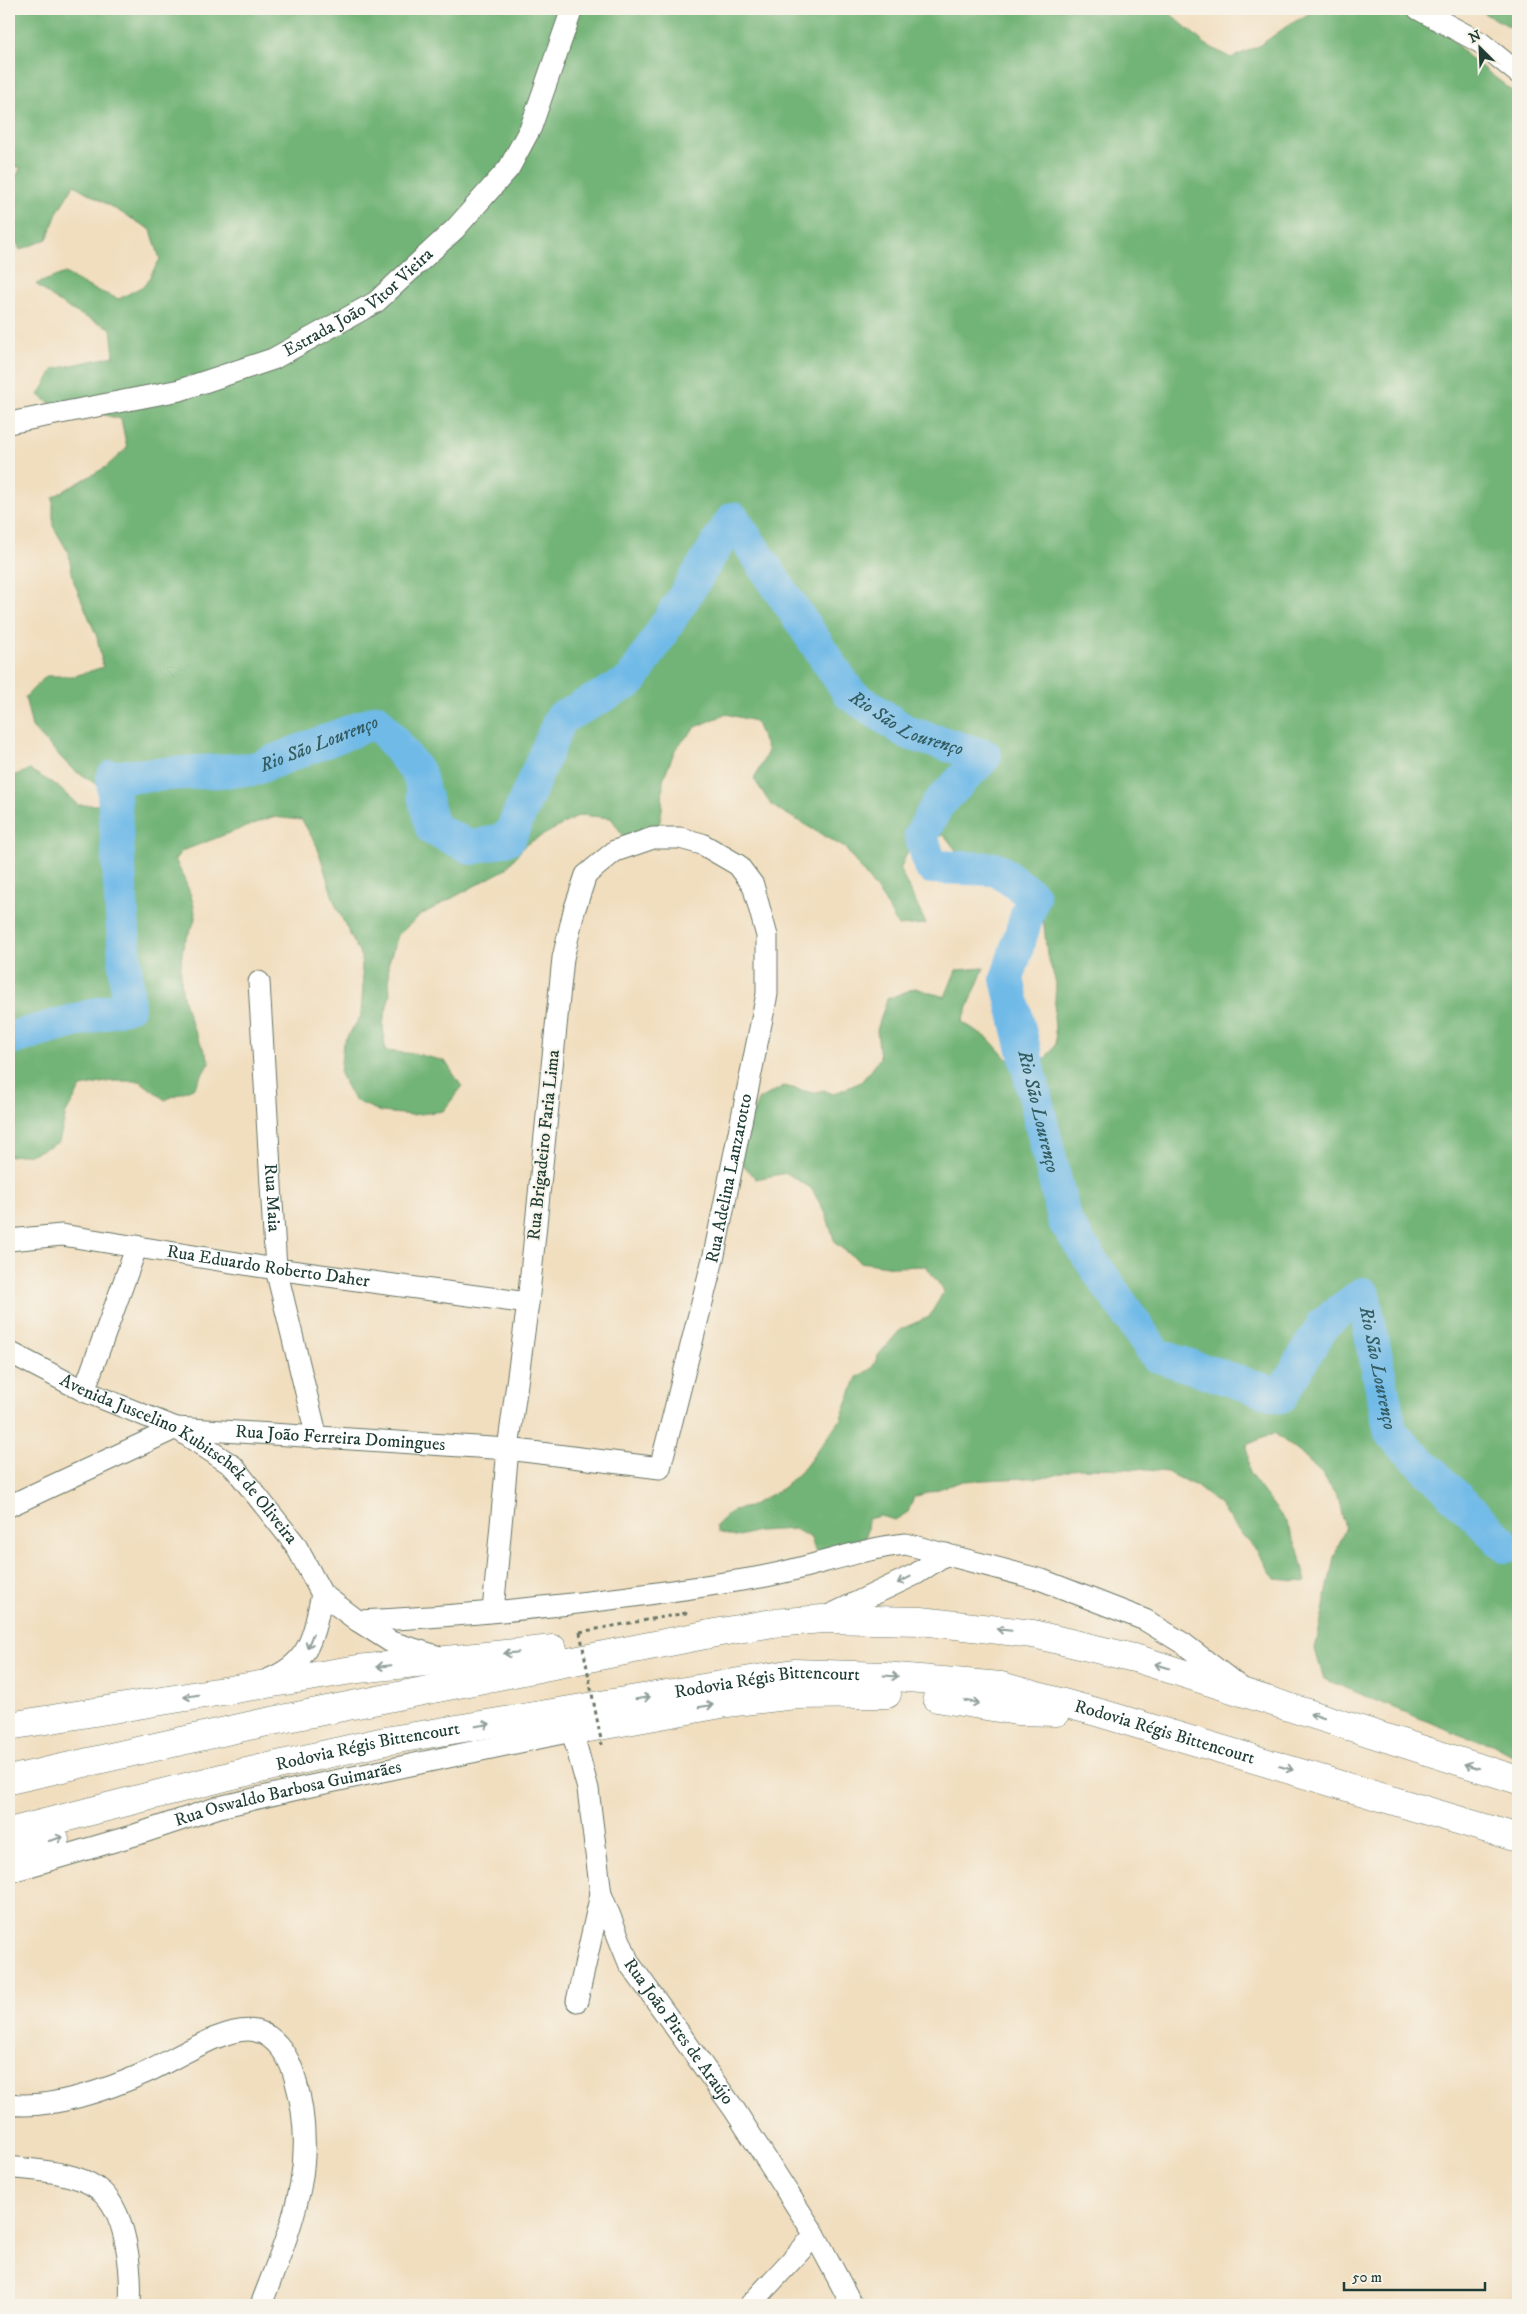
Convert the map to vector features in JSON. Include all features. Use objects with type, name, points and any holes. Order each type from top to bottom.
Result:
[{"type":"highway","points":[[9,1780],[262,1722],[716,1633],[773,1623],[823,1619],[920,1621],[1032,1634],[1138,1659],[1247,1692],[1518,1780]]},
{"type":"highway","points":[[9,1726],[103,1709],[358,1669],[570,1647],[659,1634],[716,1633]]},
{"type":"highway","name":"Rodovia Régis Bittencourt","points":[[9,1832],[233,1775],[385,1741],[794,1673],[886,1676],[1001,1686],[1100,1713],[1518,1838]]},
{"type":"highway","points":[[572,1731],[727,1703],[795,1695],[881,1693],[956,1699],[1017,1711],[1100,1713]]},
{"type":"highway","points":[[9,1740],[103,1709]]},
{"type":"highway","points":[[9,1852],[191,1799],[233,1775]]},
{"type":"street","name":"Estrada João Vitor Vieira","points":[[9,423],[180,390],[272,358],[376,302],[455,229],[509,168],[531,127],[572,9]]},
{"type":"street","points":[[1418,9],[1481,43],[1518,73]]},
{"type":"street","name":"Rua Brigadeiro Faria Lima","points":[[493,1611],[508,1449],[528,1303],[563,958],[574,911],[586,875],[615,851],[653,838],[680,838],[702,844],[738,864],[753,885]]},
{"type":"street","name":"Rua Adelina Lanzarotto","points":[[659,1468],[714,1255],[767,994],[767,936],[753,885]]},
{"type":"street","name":"Rua Maia","points":[[259,982],[276,1269],[317,1438]]},
{"type":"street","name":"Rua Eduardo Roberto Daher","points":[[9,1240],[62,1235],[276,1269],[528,1303]]},
{"type":"street","points":[[84,1391],[137,1246]]},
{"type":"street","name":"Avenida Juscelino Kubitschek de Oliveira","points":[[9,1352],[84,1391],[176,1428],[233,1466],[295,1544],[322,1594],[358,1621],[391,1642],[450,1660]]},
{"type":"street","name":"Rua João Ferreira Domingues","points":[[9,1506],[176,1428],[508,1449],[659,1468]]},
{"type":"street","points":[[358,1621],[438,1617],[532,1608],[756,1578],[886,1546],[906,1544],[1042,1580],[1145,1620],[1184,1644],[1247,1692]]},
{"type":"street","points":[[823,1619],[916,1574],[946,1554]]},
{"type":"street","points":[[239,1688],[272,1678],[286,1670],[305,1654],[313,1634],[322,1594]]},
{"type":"street","name":"Rua Oswaldo Barbosa Guimarães","points":[[9,1872],[135,1835],[219,1807],[306,1786],[419,1765],[572,1731]]},
{"type":"street","name":"Rua João Pires de Araújo","points":[[572,1731],[588,1789],[601,1894],[629,1963],[734,2109],[816,2235],[852,2305]]},
{"type":"street","points":[[577,2000],[601,1894]]},
{"type":"street","points":[[9,2104],[24,2107],[73,2098],[146,2072],[237,2031],[256,2031],[278,2044],[292,2065],[300,2096],[306,2158],[295,2215],[261,2305]]},
{"type":"street","points":[[9,2167],[66,2175],[97,2188],[114,2205],[125,2242],[130,2305]]},
{"type":"street","points":[[750,2305],[816,2235]]},
{"type":"path","points":[[580,1632],[602,1745]]},
{"type":"green space","points":[[9,9],[1165,9],[1205,44],[1231,58],[1259,46],[1287,26],[1317,9],[1427,9],[1466,55],[1518,95],[1518,1758],[1492,1744],[1463,1736],[1324,1679],[1315,1650],[1334,1557],[1345,1529],[1339,1500],[1322,1474],[1299,1452],[1274,1433],[1247,1445],[1249,1473],[1286,1522],[1298,1550],[1306,1582],[1275,1579],[1257,1551],[1238,1530],[1220,1505],[1196,1486],[1167,1472],[1137,1469],[1078,1468],[1049,1477],[963,1481],[914,1497],[908,1512],[895,1520],[880,1516],[868,1519],[864,1553],[816,1554],[811,1538],[795,1529],[758,1531],[735,1537],[718,1532],[716,1526],[733,1510],[749,1507],[784,1487],[805,1467],[840,1420],[857,1377],[872,1368],[879,1354],[901,1329],[929,1317],[944,1291],[926,1266],[894,1267],[860,1262],[835,1243],[826,1214],[811,1188],[786,1173],[756,1179],[737,1158],[758,1100],[784,1086],[813,1093],[824,1090],[833,1094],[861,1082],[880,1058],[877,1030],[887,999],[915,988],[945,997],[956,970],[984,968],[962,1022],[988,1038],[1007,1059],[1037,1069],[1056,1044],[1054,1016],[1056,983],[1047,954],[1038,896],[1011,885],[980,881],[944,835],[911,843],[900,870],[926,924],[898,926],[884,900],[845,848],[771,805],[754,779],[768,751],[755,721],[726,714],[696,727],[676,748],[663,779],[662,809],[656,841],[628,843],[611,818],[580,815],[525,845],[506,869],[419,916],[398,935],[388,965],[390,994],[383,1023],[385,1051],[416,1054],[445,1061],[462,1087],[443,1111],[412,1115],[381,1112],[354,1100],[340,1074],[343,1043],[361,1016],[363,986],[361,957],[335,904],[317,846],[302,820],[272,817],[182,851],[175,859],[188,888],[195,911],[194,922],[183,947],[181,963],[182,993],[190,1020],[210,1061],[195,1087],[165,1100],[140,1081],[111,1081],[81,1087],[66,1113],[59,1142],[32,1154],[9,1156],[9,777],[30,770],[56,785],[78,805],[107,805],[99,786],[72,769],[32,727],[25,697],[46,676],[75,676],[103,667],[97,637],[74,582],[68,552],[53,526],[53,497],[106,467],[127,448],[121,419],[92,412],[64,414],[39,395],[54,369],[114,356],[111,328],[72,310],[36,284],[65,273],[91,288],[119,299],[145,285],[160,259],[151,230],[74,185],[58,211],[47,239],[20,250],[9,225],[9,190],[21,167],[9,167]]},
{"type":"green space","points":[[1485,9],[1518,9],[1518,25],[1511,27],[1485,14]]},
{"type":"waterway","name":"Rio São Lourenço","points":[[9,1039],[128,1006],[113,777],[254,769],[377,721],[419,774],[432,828],[472,848],[509,838],[561,718],[631,681],[733,519],[850,694],[908,733],[985,756],[938,804],[921,835],[931,867],[997,869],[1033,896],[1007,979],[1065,1222],[1156,1355],[1281,1396],[1324,1323],[1363,1294],[1391,1433],[1506,1546]]},
{"type":"waterway","name":"Rio São Lourenço","points":[[1506,1546],[1518,1563]]}]
